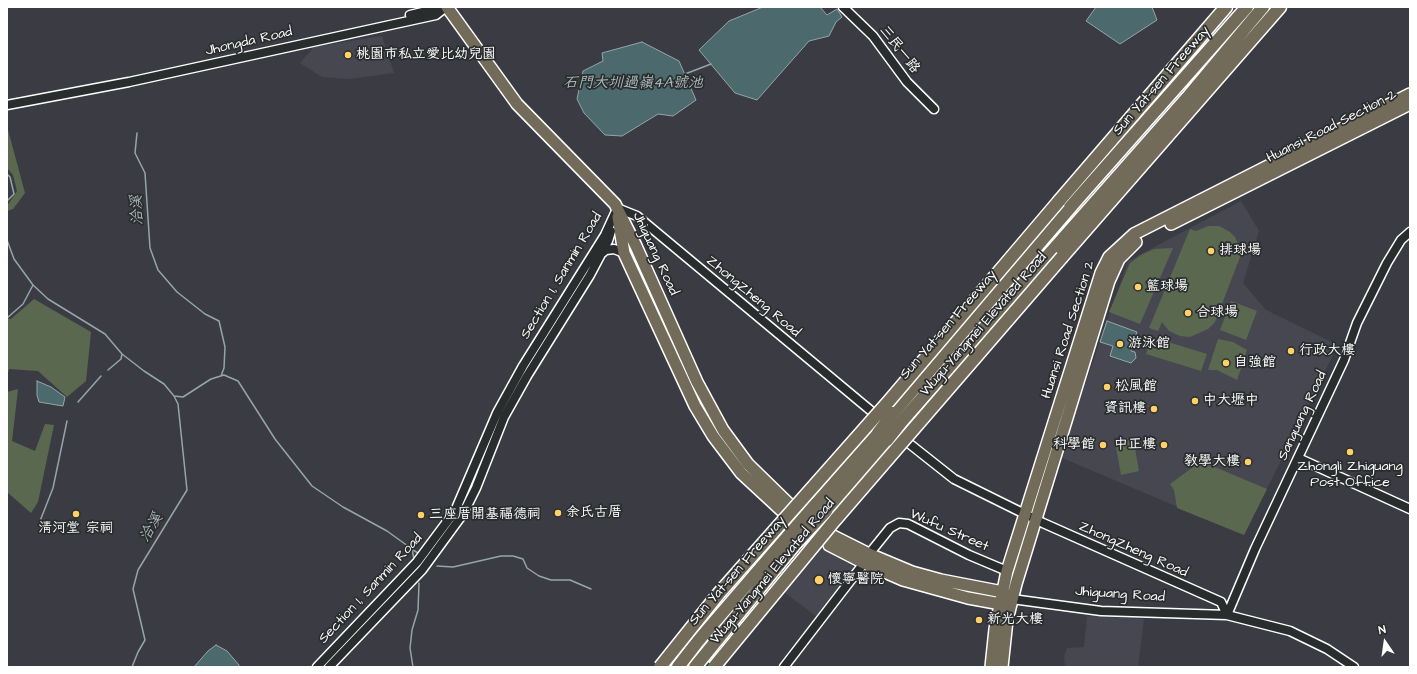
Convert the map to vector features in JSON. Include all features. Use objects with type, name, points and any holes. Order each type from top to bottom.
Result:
[{"type":"highway","name":"Wugu-Yangmei Elevated Road","points":[[660,667],[720,592],[884,406],[1226,7]]},
{"type":"highway","name":"Sun Yat-sen Freeway","points":[[678,667],[698,641],[821,508],[1080,196],[1247,7]]},
{"type":"highway","name":"Sun Yat-sen Freeway","points":[[898,417],[1187,98],[1263,7]]},
{"type":"highway","name":"Wugu-Yangmei Elevated Road","points":[[714,667],[835,520],[1280,7]]},
{"type":"highway","name":"Sun Yat-sen Freeway","points":[[695,667],[792,539]]},
{"type":"main road","points":[[446,7],[517,104],[597,184],[617,208]]},
{"type":"main road","name":"Huansi Road Section 2","points":[[991,667],[995,629],[1008,571],[1043,454],[1068,381],[1101,272],[1109,257],[1134,234],[1410,94]]},
{"type":"main road","name":"Huansi Road Section 2","points":[[1002,667],[1007,620],[1012,599],[1056,448],[1109,280],[1113,269],[1126,250],[1137,241],[1150,234],[1410,104]]},
{"type":"main road","name":"Jhiguang Road","points":[[617,208],[709,406],[723,430],[748,464],[785,507],[741,473],[713,436],[695,406],[624,252],[620,239],[617,208]]},
{"type":"main road","points":[[830,540],[903,580],[949,594],[1001,604],[1012,599],[1003,592],[941,580],[867,559]]},
{"type":"street","name":"Jhongda Road","points":[[7,105],[446,7]]},
{"type":"street","name":"Jhongda Road","points":[[55,95],[59,96],[129,82],[436,15],[446,7]]},
{"type":"street","name":"三民一路","points":[[843,7],[873,36],[907,82],[934,109]]},
{"type":"street","name":"Section 1, Sanmin Road","points":[[329,667],[422,570],[463,514],[476,488],[504,417],[601,254],[608,241],[617,208]]},
{"type":"street","name":"Section 1, Sanmin Road","points":[[317,667],[418,562],[455,511],[498,412],[523,366],[605,235],[617,208]]},
{"type":"street","name":"ZhongZheng Road","points":[[617,208],[637,216],[870,410]]},
{"type":"street","name":"Sanguang Road","points":[[1227,615],[1344,360],[1357,323],[1387,263],[1401,240],[1410,232]]},
{"type":"street","points":[[601,254],[606,250],[614,249],[624,252]]},
{"type":"street","name":"ZhongZheng Road","points":[[906,441],[954,479],[1001,504],[1221,602],[1227,615]]},
{"type":"street","points":[[1298,458],[1410,509]]},
{"type":"street","name":"Wufu Street","points":[[784,667],[890,528],[898,523],[908,524],[969,555],[1008,571]]},
{"type":"street","points":[[418,562],[422,570]]},
{"type":"street","name":"Jhiguang Road","points":[[1012,599],[1101,610],[1227,615]]},
{"type":"street","points":[[1227,615],[1290,631],[1327,649],[1354,667]]},
{"type":"shaded area","name":"桃園市私立愛比幼兒園","points":[[382,36],[394,73],[349,79],[322,77],[300,63],[314,47]]},
{"type":"shaded area","points":[[7,126],[25,193],[13,209],[7,211],[7,206],[17,191],[13,175],[7,168]]},
{"type":"shaded area","name":"中大壢中","points":[[1241,201],[1259,231],[1243,283],[1266,310],[1338,345],[1244,535],[1060,457],[1128,261]]},
{"type":"shaded area","points":[[1208,226],[1219,226],[1230,232],[1235,237],[1240,249],[1240,257],[1215,322],[1208,329],[1190,337],[1180,336],[1169,331],[1162,322],[1158,331],[1149,328],[1190,229],[1196,231]]},
{"type":"shaded area","name":"籃球場","points":[[1173,248],[1140,324],[1109,312],[1130,263],[1141,255],[1154,249]]},
{"type":"shaded area","points":[[34,299],[91,332],[86,381],[67,397],[38,371],[9,369],[7,376],[7,318],[11,319]]},
{"type":"shaded area","points":[[1231,301],[1257,311],[1246,340],[1220,330]]},
{"type":"shaded area","points":[[1152,337],[1207,354],[1201,371],[1146,354]]},
{"type":"shaded area","name":"自強館","points":[[1218,339],[1233,342],[1247,350],[1237,380],[1217,370],[1208,370]]},
{"type":"shaded area","points":[[18,389],[12,441],[35,451],[45,424],[54,425],[38,502],[31,513],[7,492],[7,392]]},
{"type":"shaded area","points":[[1133,437],[1139,471],[1121,475],[1115,441]]},
{"type":"shaded area","points":[[1207,457],[1211,458],[1210,465],[1267,489],[1244,535],[1177,508],[1174,490],[1170,484]]},
{"type":"shaded area","name":"懷寧醫院","points":[[821,548],[855,568],[816,616],[784,592]]},
{"type":"shaded area","points":[[1087,616],[1144,619],[1138,667],[1065,667],[1064,656],[1067,648],[1084,647]]},
{"type":"water","name":"石門大圳過嶺4A號池","points":[[763,7],[820,7],[827,15],[837,9],[842,17],[836,22],[829,36],[809,41],[757,100],[735,93],[699,50],[729,21]]},
{"type":"water","points":[[1096,7],[1152,7],[1157,20],[1120,44],[1086,21]]},
{"type":"water","name":"石門大圳過嶺4A號池","points":[[642,42],[679,61],[696,100],[673,116],[658,114],[622,136],[605,135],[584,113],[577,99],[583,71],[603,61],[602,53]]},
{"type":"water","name":"游泳館","points":[[1107,321],[1137,332],[1131,351],[1135,352],[1136,358],[1131,363],[1110,356],[1113,346],[1100,342]]},
{"type":"water","points":[[37,381],[51,387],[65,397],[63,406],[39,402],[37,395]]},
{"type":"water","points":[[216,645],[227,651],[239,667],[194,667],[208,651]]},
{"type":"waterway","points":[[685,74],[711,64]]},
{"type":"waterway","name":"洽溪","points":[[137,133],[135,153],[145,173],[150,248],[158,270],[177,292],[205,314],[219,321],[225,347],[224,368],[221,376]]},
{"type":"waterway","points":[[7,174],[10,177],[14,194],[7,201]]},
{"type":"waterway","points":[[7,240],[14,259],[33,285],[23,304],[7,318]]},
{"type":"waterway","name":"洽溪","points":[[33,285],[48,299],[105,334],[122,354],[164,384],[174,396],[183,397],[211,379],[224,375],[238,381],[275,439],[312,486],[343,507],[387,531],[412,549],[414,559]]},
{"type":"waterway","name":"洽溪","points":[[108,370],[121,359],[122,354]]},
{"type":"waterway","name":"洽溪","points":[[78,402],[101,376]]},
{"type":"waterway","name":"洽溪","points":[[132,667],[145,640],[133,589],[138,570],[187,490],[178,404],[174,396]]},
{"type":"waterway","name":"洽溪","points":[[40,521],[53,488],[67,421]]},
{"type":"waterway","name":"洽溪","points":[[413,550],[418,553]]},
{"type":"waterway","points":[[437,566],[453,567],[501,556],[513,556],[523,559],[527,568],[539,576],[551,580],[570,580],[591,589]]},
{"type":"waterway","name":"洽溪","points":[[413,667],[410,648],[412,630],[418,610],[419,583]]},
{"type":"place","name":"桃園市私立愛比幼兒園","points":[[348,55]]},
{"type":"place","name":"排球場","points":[[1211,251]]},
{"type":"place","name":"籃球場","points":[[1138,287]]},
{"type":"place","name":"合球場","points":[[1188,313]]},
{"type":"place","name":"游泳館","points":[[1120,344]]},
{"type":"place","name":"行政大樓","points":[[1291,351]]},
{"type":"place","name":"自強館","points":[[1226,363]]},
{"type":"place","name":"松風館","points":[[1107,387]]},
{"type":"place","name":"中大壢中","points":[[1195,401]]},
{"type":"place","name":"資訊樓","points":[[1154,409]]},
{"type":"place","name":"科學館","points":[[1103,445]]},
{"type":"place","name":"中正樓","points":[[1164,445]]},
{"type":"place","name":"Zhongli Zhiguang Post Office","points":[[1350,452]]},
{"type":"place","name":"教學大樓","points":[[1248,462]]},
{"type":"place","name":"余氏古厝","points":[[558,513]]},
{"type":"place","name":"清河堂 宗祠","points":[[76,514]]},
{"type":"place","name":"三座厝開基福德祠","points":[[421,515]]},
{"type":"place","name":"懷寧醫院","points":[[819,580]]},
{"type":"place","name":"新光大樓","points":[[979,620]]}]
